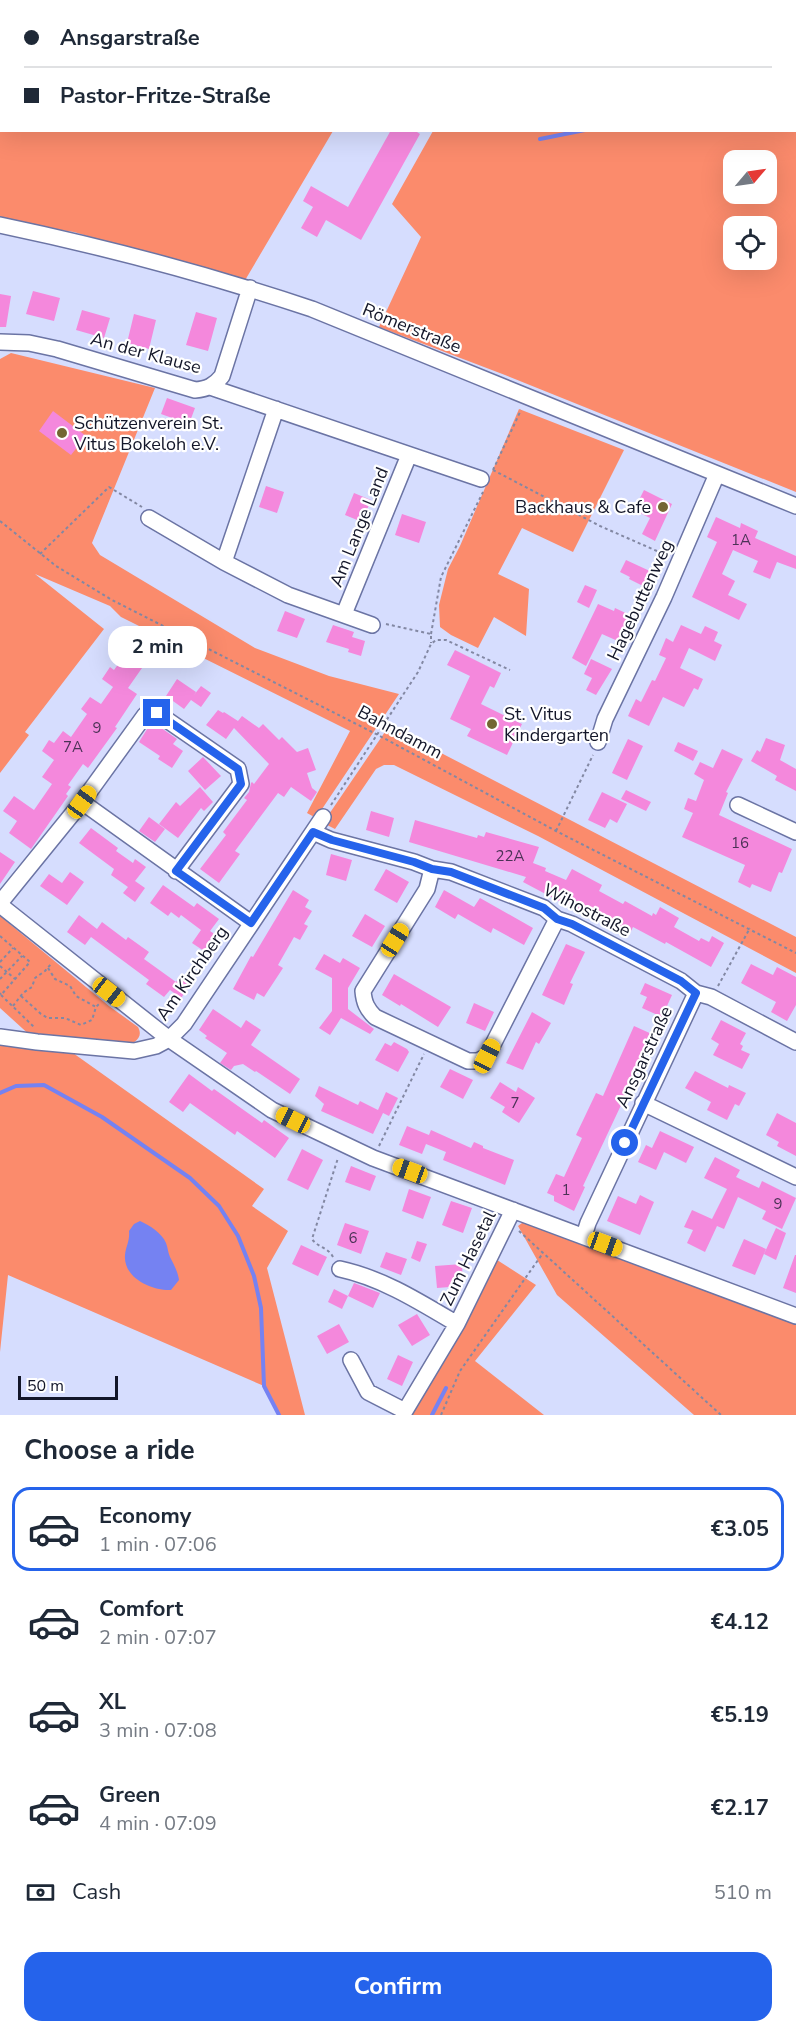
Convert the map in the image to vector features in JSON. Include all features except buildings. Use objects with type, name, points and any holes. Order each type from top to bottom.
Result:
[{"type":"street","name":"Römerstraße","points":[[0,225],[73,240],[250,288],[312,309],[796,506]]},
{"type":"street","name":"An der Klause","points":[[0,342],[29,343],[57,349],[195,390],[207,389],[222,376],[250,288]]},
{"type":"street","name":"Am Lange Land","points":[[210,387],[409,455],[487,478]]},
{"type":"street","points":[[224,562],[276,409]]},
{"type":"street","name":"Am Lange Land","points":[[344,614],[409,455]]},
{"type":"street","name":"Hagebuttenweg","points":[[598,742],[605,718],[680,561],[717,474]]},
{"type":"street","name":"Am Lange Land","points":[[149,518],[224,562],[288,595],[372,625]]},
{"type":"street","points":[[176,871],[241,784],[238,769],[157,713],[145,715],[82,802],[0,904],[169,1039],[272,1110],[373,1158],[512,1214],[584,1236],[796,1316]]},
{"type":"street","points":[[82,802],[251,923]]},
{"type":"street","points":[[738,805],[796,832]]},
{"type":"street","name":"Am Kirchberg","points":[[0,1037],[134,1051],[156,1046],[169,1039],[184,1024],[323,817]]},
{"type":"street","name":"Wihostraße","points":[[313,832],[332,840],[432,869],[451,872],[544,908],[557,919],[572,924],[681,981],[696,993],[711,997],[796,1041]]},
{"type":"street","points":[[432,869],[427,889],[363,991],[364,1002],[375,1017],[468,1061],[478,1061],[487,1056],[557,919]]},
{"type":"street","name":"Ansgarstraße","points":[[584,1236],[643,1103],[696,993]]},
{"type":"street","points":[[643,1103],[796,1177]]},
{"type":"street","name":"Zum Hasetal","points":[[351,1360],[368,1392],[405,1411],[457,1324],[512,1214]]},
{"type":"street","name":"Zum Hasetal","points":[[340,1269],[359,1273],[418,1300],[457,1324]]},
{"type":"path","points":[[323,817],[418,672],[431,644],[441,578],[522,406],[520,405]]},
{"type":"path","points":[[487,478],[680,561]]},
{"type":"path","points":[[40,554],[109,487],[150,512],[149,518]]},
{"type":"path","name":"Bahndamm","points":[[0,521],[56,566],[112,600],[378,735],[556,831],[796,953]]},
{"type":"path","points":[[372,625],[385,624],[431,634]]},
{"type":"path","points":[[431,644],[436,640],[446,640],[510,670]]},
{"type":"path","points":[[556,831],[598,742]]},
{"type":"path","points":[[711,997],[750,928]]},
{"type":"path","points":[[0,936],[30,962],[1,994],[33,1024],[38,1032],[37,1042]]},
{"type":"path","points":[[14,948],[0,964],[15,980]]},
{"type":"path","points":[[13,1006],[32,987],[35,978],[61,954]]},
{"type":"path","points":[[0,980],[22,956]]},
{"type":"path","points":[[48,968],[54,979],[70,986],[76,996],[96,1007]]},
{"type":"path","points":[[21,996],[40,1014],[48,1018],[65,1018],[81,1025],[92,1020],[96,1007],[109,992]]},
{"type":"path","points":[[373,1158],[429,1043]]},
{"type":"path","points":[[340,1269],[331,1253],[314,1243],[312,1239],[342,1144]]},
{"type":"path","points":[[512,1214],[517,1229],[720,1415]]},
{"type":"path","points":[[441,1415],[460,1371],[543,1253]]},
{"type":"shaded area","points":[[0,132],[332,132],[244,282],[74,232],[0,221]]},
{"type":"shaded area","points":[[432,132],[796,132],[796,492],[379,327],[421,237],[392,204]]},
{"type":"shaded area","points":[[11,353],[155,388],[92,543],[100,555],[255,648],[329,676],[399,694],[316,818],[307,813],[350,731],[121,617],[110,606],[35,574],[104,629],[25,732],[29,735],[0,773],[0,359]]},
{"type":"shaded area","points":[[519,409],[624,450],[573,552],[522,528],[498,574],[529,589],[526,636],[494,617],[478,648],[440,627],[439,605],[448,569]]},
{"type":"shaded area","points":[[389,726],[796,937],[796,973],[538,836],[394,765],[384,765],[376,769],[335,829],[323,823]]},
{"type":"shaded area","points":[[0,916],[109,1006],[138,1027],[140,1034],[137,1040],[125,1047],[33,1038],[0,1008]]},
{"type":"shaded area","points":[[0,1042],[73,1053],[264,1189],[252,1206],[288,1231],[267,1268],[305,1415],[279,1415],[264,1386],[8,1275],[0,1352]]},
{"type":"shaded area","points":[[526,1220],[796,1323],[796,1415],[694,1415],[557,1295],[518,1226]]},
{"type":"shaded area","points":[[494,1258],[536,1285],[475,1361],[544,1415],[406,1415]]},
{"type":"water","points":[[140,1221],[151,1227],[166,1243],[179,1280],[171,1290],[163,1290],[140,1282],[129,1270],[125,1255],[129,1231],[134,1224]]},
{"type":"waterway","points":[[540,139],[575,132]]},
{"type":"waterway","points":[[0,1093],[16,1086],[44,1085],[102,1117],[190,1178],[219,1206],[238,1236],[254,1276],[261,1308],[264,1386],[279,1415]]},
{"type":"waterway","points":[[432,1415],[446,1388]]},
{"type":"place","name":"Schützenverein St. Vitus Bokeloh e.V.","points":[[62,433]]},
{"type":"place","name":"Backhaus & Cafe","points":[[663,507]]},
{"type":"place","name":"St. Vitus Kindergarten","points":[[492,724]]},
{"type":"route","points":[[157,713],[238,769],[241,784],[176,871],[251,923],[313,832],[332,840],[432,869],[451,872],[544,908],[557,919],[572,924],[681,981],[696,993],[625,1143]]}]
